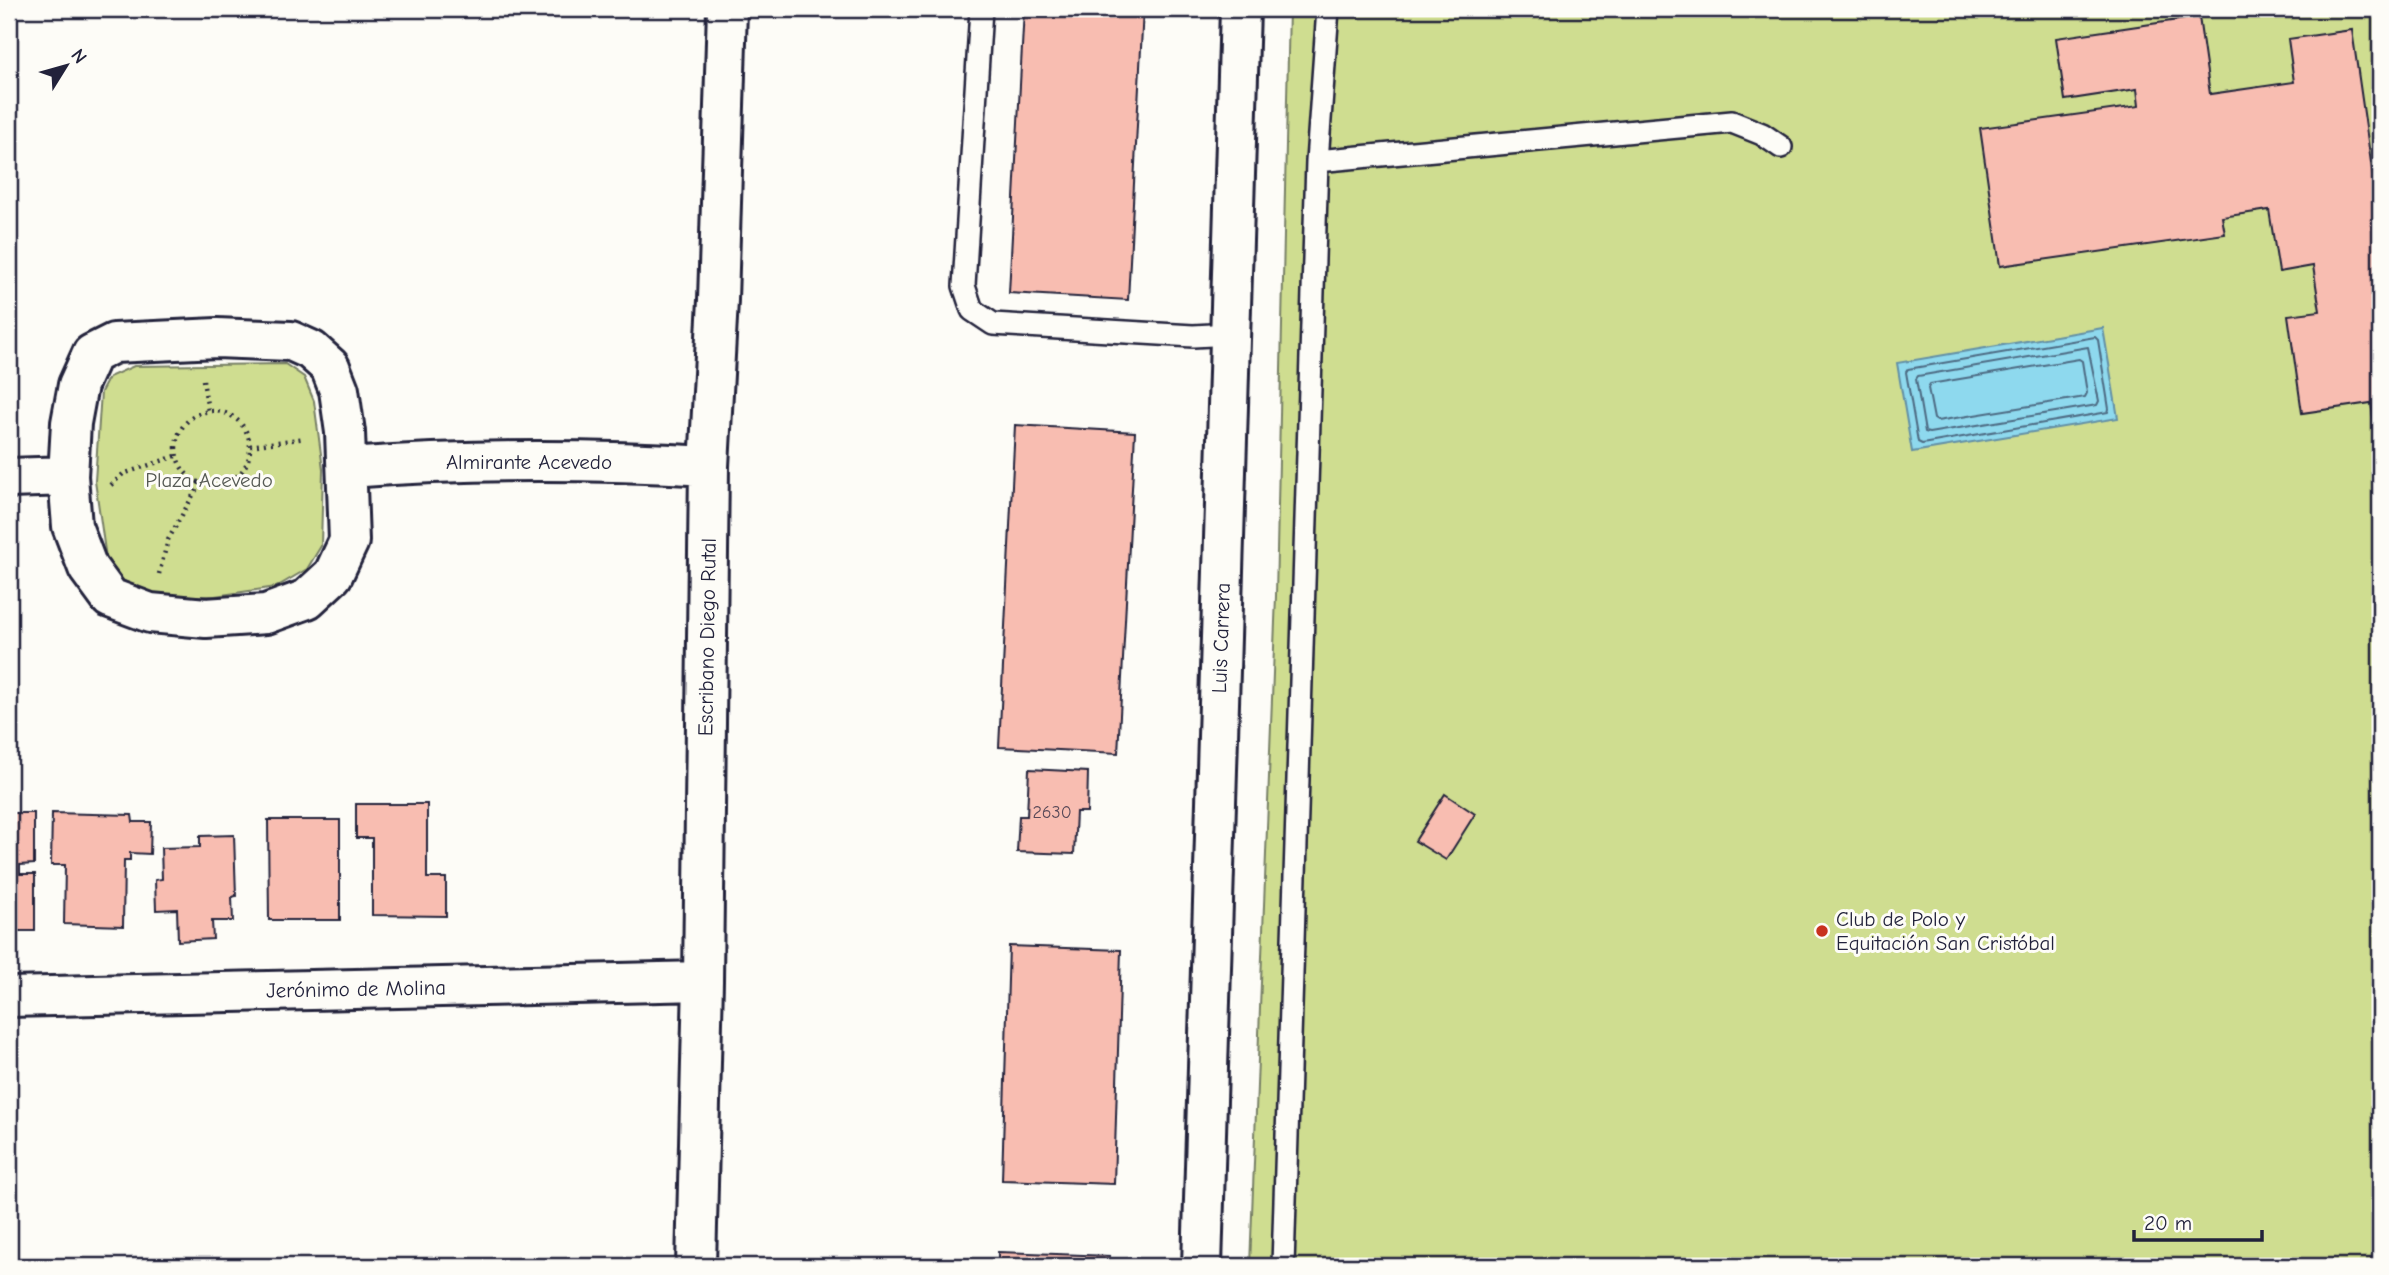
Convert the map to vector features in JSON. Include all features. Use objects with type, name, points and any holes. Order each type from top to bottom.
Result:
[{"type":"street","name":"Escribano Diego Rutal","points":[[696,1266],[703,981],[709,466],[718,300],[727,9]]},
{"type":"street","name":"Luis Carrera","points":[[1202,1266],[1240,9]]},
{"type":"street","points":[[217,338],[291,341],[311,350],[330,367],[339,390],[347,450],[349,541],[333,575],[307,600],[266,614],[206,618],[150,613],[110,598],[88,568],[72,526],[68,476],[71,423],[78,384],[92,354],[114,343],[217,338]]},
{"type":"street","name":"Almirante Acevedo","points":[[347,450],[458,461],[709,466]]},
{"type":"street","points":[[9,478],[68,476]]},
{"type":"street","name":"Jerónimo de Molina","points":[[9,997],[703,981]]},
{"type":"lane","points":[[981,9],[964,286],[972,310],[993,324],[1193,336],[1231,334]]},
{"type":"lane","points":[[1283,1266],[1317,161],[1328,9]]},
{"type":"lane","points":[[1317,161],[1732,122],[1762,134],[1781,147]]},
{"type":"path","points":[[208,411],[232,415],[241,423],[250,446],[249,458],[235,478],[212,485],[189,477],[176,456],[179,431],[186,421],[196,414],[208,411]]},
{"type":"path","points":[[250,446],[347,450]]},
{"type":"path","points":[[72,526],[123,474],[176,456]]},
{"type":"path","points":[[150,613],[168,540],[200,483]]},
{"type":"green space","name":"Club de Polo y Equitación San Cristóbal","points":[[1289,9],[2380,9],[2380,1266],[1250,1266],[1276,596]]},
{"type":"green space","name":"Plaza Acevedo","points":[[285,364],[304,377],[314,401],[323,469],[321,546],[307,569],[276,587],[215,596],[145,596],[123,580],[106,558],[95,481],[101,392],[109,377],[134,366]]},
{"type":"water","points":[[2103,328],[2118,418],[1912,452],[1897,363]]},
{"type":"building","points":[[1024,9],[1143,9],[1128,300],[1009,293]]},
{"type":"building","points":[[2199,17],[2210,94],[2294,82],[2288,39],[2352,30],[2380,225],[2380,437],[2376,437],[2371,403],[2302,413],[2288,315],[2320,311],[2313,266],[2279,272],[2269,210],[2222,217],[2225,234],[2000,266],[1980,128],[2139,106],[2137,89],[2065,100],[2056,38]]},
{"type":"building","points":[[1015,425],[1135,432],[1118,753],[999,747]]},
{"type":"building","points":[[1029,769],[1088,772],[1087,812],[1076,812],[1074,854],[1017,852],[1019,816],[1027,816]]},
{"type":"building","points":[[1445,794],[1475,814],[1446,860],[1415,841]]},
{"type":"building","points":[[356,804],[427,804],[427,878],[446,878],[446,916],[372,915],[372,838],[356,838]]},
{"type":"building","points":[[9,813],[34,813],[34,864],[20,865],[20,874],[35,874],[35,931],[9,931]]},
{"type":"building","points":[[52,813],[132,815],[133,822],[151,822],[150,854],[130,853],[130,860],[124,860],[123,926],[64,924],[65,865],[51,865]]},
{"type":"building","points":[[268,820],[340,820],[340,920],[269,920]]},
{"type":"building","points":[[234,835],[236,896],[232,897],[233,921],[212,921],[213,939],[178,941],[177,909],[156,910],[155,880],[162,879],[161,848],[200,847],[200,836]]},
{"type":"building","points":[[1009,946],[1121,950],[1114,1184],[1002,1180]]},
{"type":"building","points":[[998,1252],[1110,1256],[1109,1266],[998,1266]]},
{"type":"place","name":"Club de Polo y Equitación San Cristóbal","points":[[1822,931]]}]
